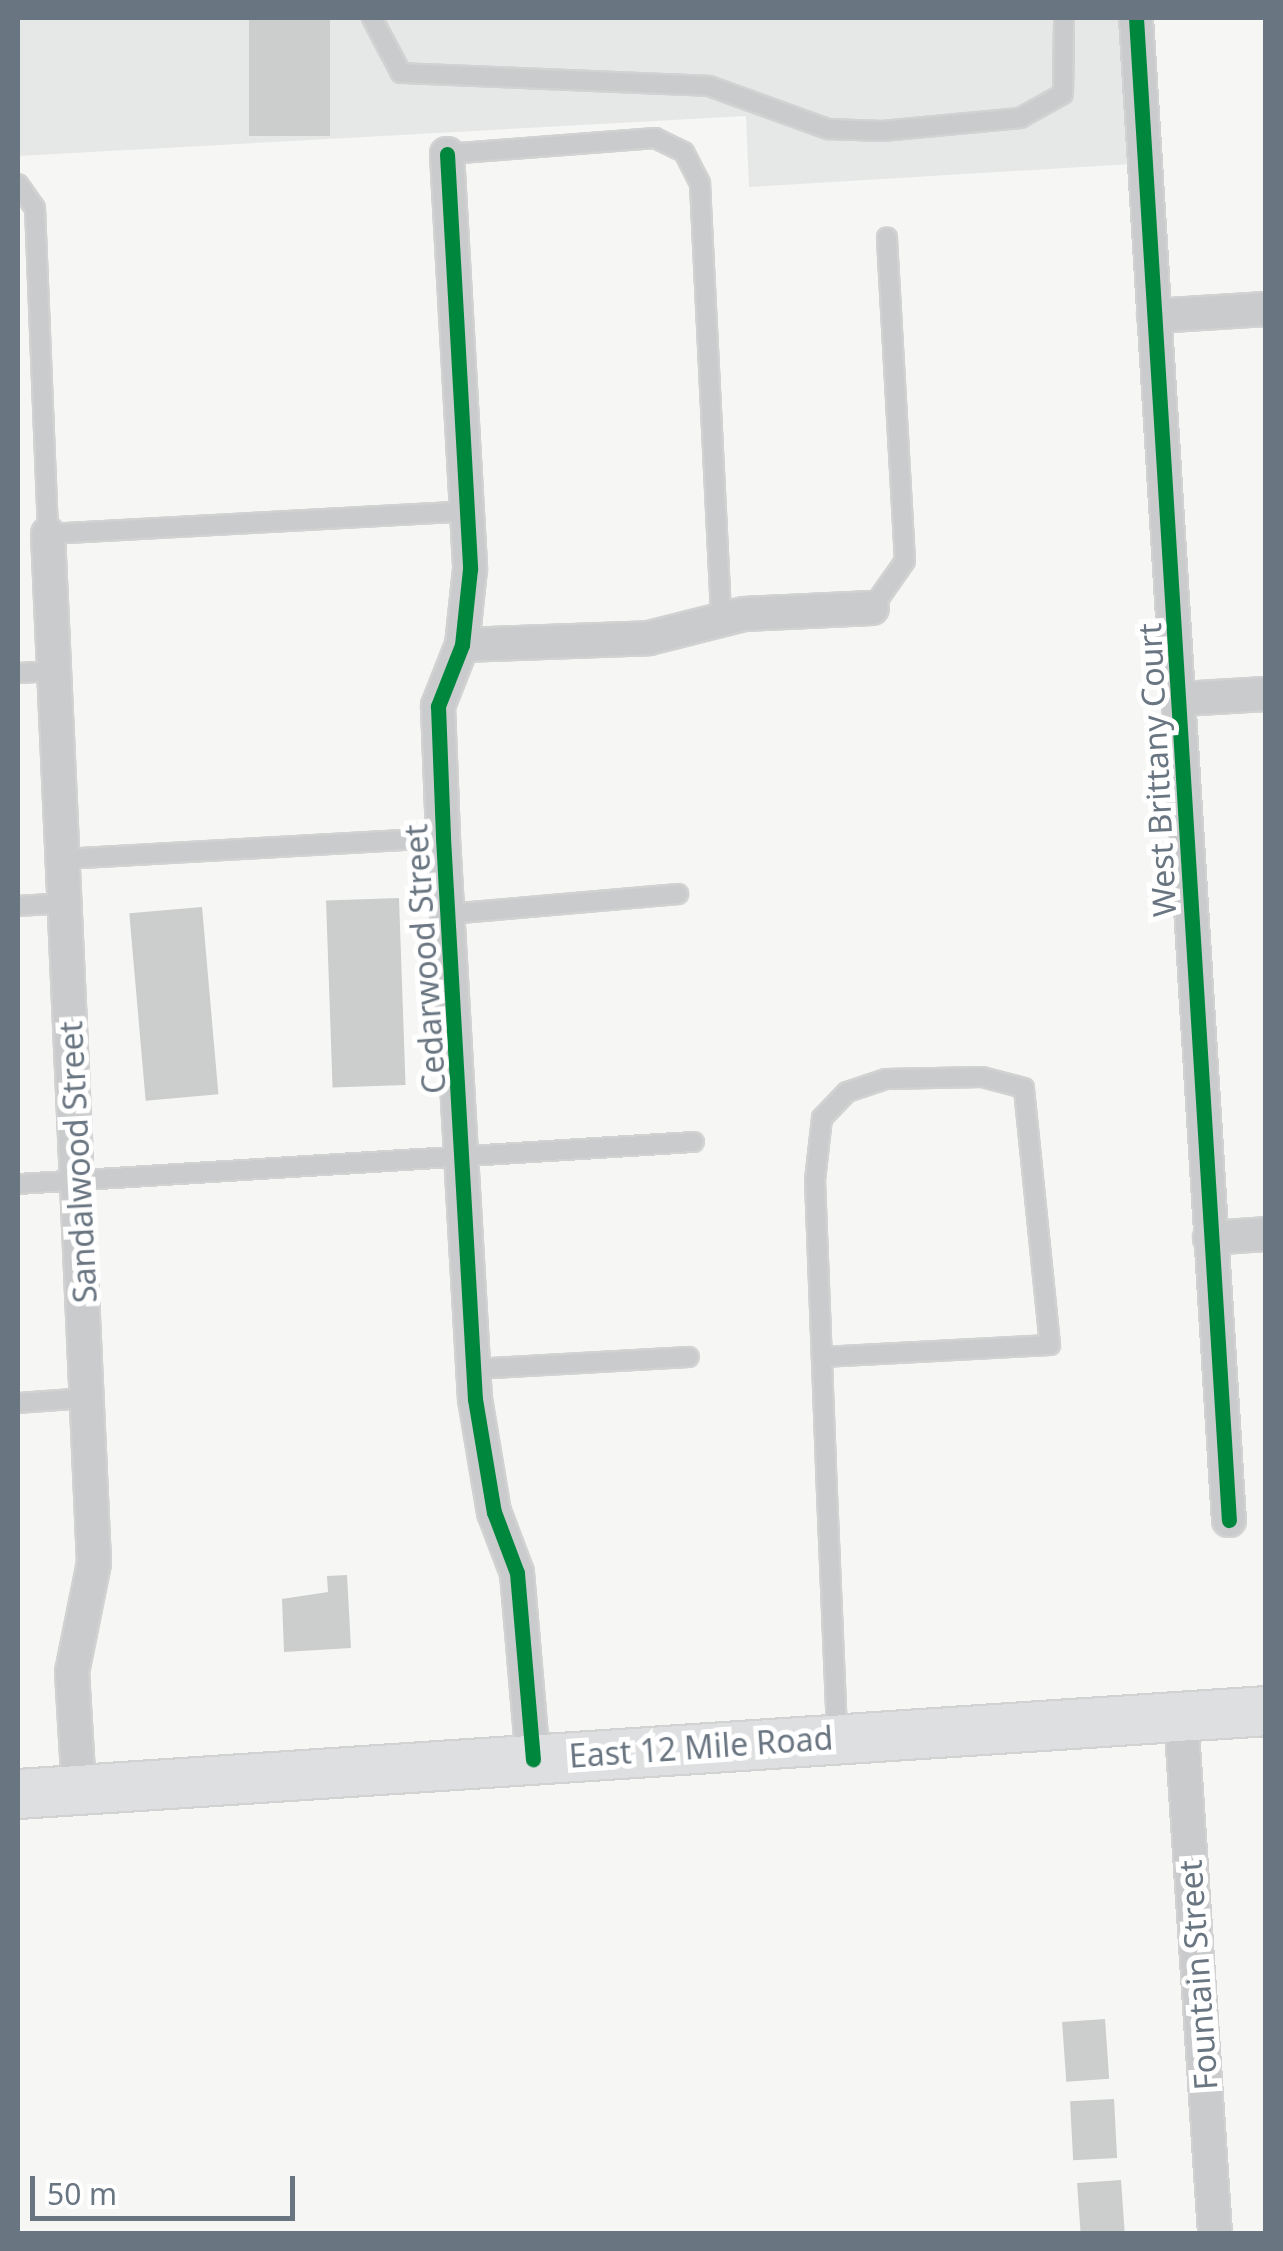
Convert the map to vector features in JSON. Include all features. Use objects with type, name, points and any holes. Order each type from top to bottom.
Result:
[{"type":"main road","name":"East 12 Mile Road","points":[[18,1794],[1266,1711]]},
{"type":"street","name":"West Brittany Court","points":[[1136,18],[1229,1520]]},
{"type":"street","name":"Cedarwood Street","points":[[447,154],[467,511],[462,646],[438,706],[443,838],[467,1154],[474,1369],[494,1512],[517,1573],[534,1759]]},
{"type":"street","points":[[1154,316],[1266,308]]},
{"type":"street","name":"Sandalwood Street","points":[[48,534],[80,1181],[94,1564],[72,1672],[79,1789]]},
{"type":"street","points":[[462,646],[649,638],[721,620],[872,608]]},
{"type":"street","points":[[1181,699],[1266,694]]},
{"type":"street","points":[[1210,1238],[1266,1234]]},
{"type":"street","name":"Fountain Street","points":[[1181,1716],[1215,2234]]},
{"type":"lane","points":[[372,18],[401,73],[708,86],[828,129],[882,131],[1020,118],[1063,94],[1064,18]]},
{"type":"lane","points":[[447,154],[655,138],[684,152],[700,184],[721,620]]},
{"type":"lane","points":[[18,184],[35,208],[48,534],[467,511]]},
{"type":"lane","points":[[872,608],[905,561],[887,238]]},
{"type":"lane","points":[[18,673],[54,672]]},
{"type":"lane","points":[[63,859],[443,838]]},
{"type":"lane","points":[[449,914],[678,894]]},
{"type":"lane","points":[[18,906],[66,903]]},
{"type":"lane","points":[[822,1357],[1050,1345],[1024,1088],[982,1077],[886,1079],[847,1092],[822,1118],[815,1180],[822,1357],[838,1738]]},
{"type":"lane","points":[[18,1184],[694,1142]]},
{"type":"lane","points":[[474,1369],[690,1357]]},
{"type":"lane","points":[[18,1403],[88,1398]]},
{"type":"shaded area","points":[[18,18],[1124,18],[1132,164],[749,187],[746,116],[18,156]]},
{"type":"building","points":[[249,18],[330,18],[330,136],[249,136]]},
{"type":"building","points":[[399,898],[406,1085],[333,1087],[326,901]]},
{"type":"building","points":[[202,907],[218,1094],[146,1101],[129,913]]},
{"type":"building","points":[[347,1575],[351,1648],[284,1652],[282,1599],[328,1592],[327,1576]]},
{"type":"building","points":[[1105,2019],[1109,2079],[1066,2082],[1062,2022]]},
{"type":"building","points":[[1114,2099],[1117,2158],[1073,2160],[1070,2101]]},
{"type":"building","points":[[1121,2180],[1125,2234],[1081,2234],[1077,2183]]},
{"type":"cycle path","points":[[1136,18],[1229,1520]]},
{"type":"cycle path","points":[[447,154],[470,569],[462,645],[438,706],[443,838],[475,1399],[494,1512],[517,1573],[533,1759]]}]
